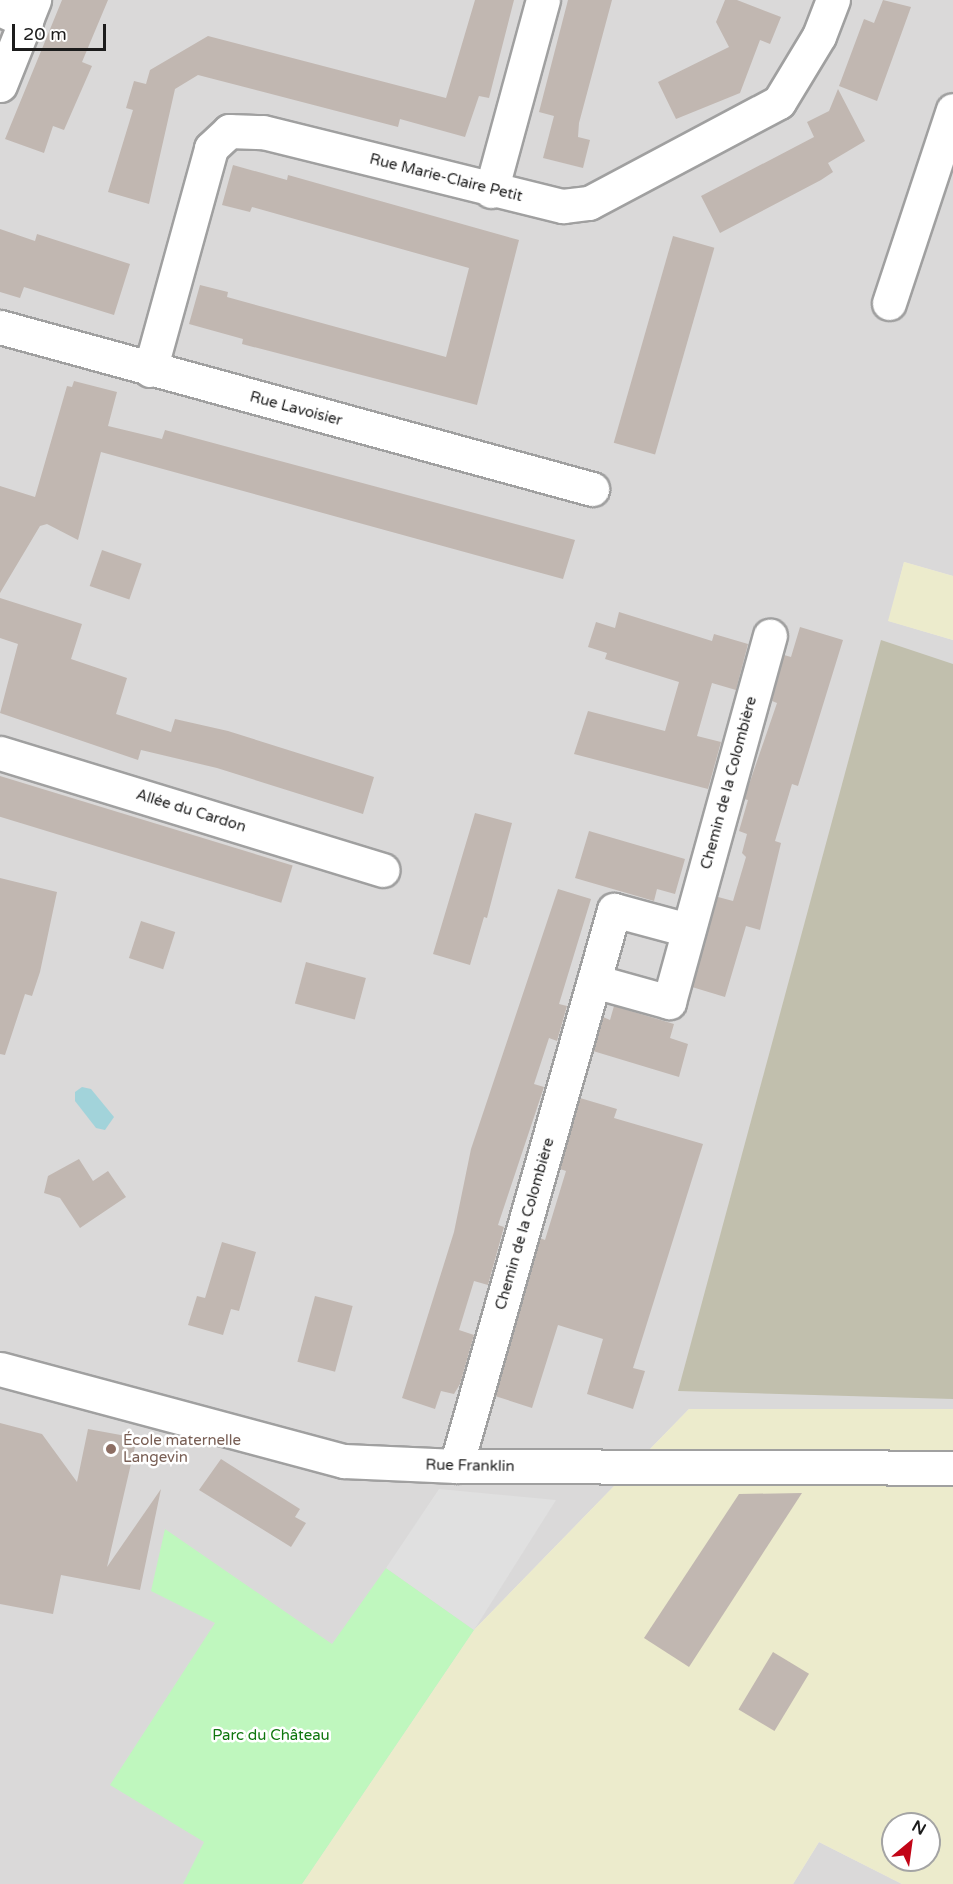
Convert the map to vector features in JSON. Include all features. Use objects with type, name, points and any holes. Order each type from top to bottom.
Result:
[{"type":"street","points":[[491,191],[543,0]]},
{"type":"street","name":"Rue Marie-Claire Petit","points":[[150,370],[211,148],[229,131],[263,132],[491,191],[563,206],[589,203],[779,102],[819,36],[833,0]]},
{"type":"street","points":[[0,85],[20,10]]},
{"type":"street","points":[[889,303],[953,110]]},
{"type":"street","name":"Rue Lavoisier","points":[[0,327],[150,370],[592,489]]},
{"type":"street","name":"Chemin de la Colombière","points":[[594,981],[669,1002],[770,636]]},
{"type":"street","name":"Allée du Cardon","points":[[0,753],[383,870]]},
{"type":"street","name":"Chemin de la Colombière","points":[[456,1467],[614,910],[688,930]]},
{"type":"street","name":"Rue Franklin","points":[[0,1369],[344,1461],[456,1467],[953,1468]]},
{"type":"shaded area","points":[[0,0],[953,0],[953,576],[904,562],[889,621],[953,640],[953,1409],[689,1409],[474,1630],[302,1884],[0,1884]]},
{"type":"shaded area","points":[[881,640],[953,664],[953,1399],[678,1391]]},
{"type":"shaded area","points":[[439,1489],[556,1500],[474,1630],[386,1568]]},
{"type":"shaded area","points":[[819,1842],[902,1884],[793,1884]]},
{"type":"green space","points":[[904,562],[953,576],[953,640],[888,621]]},
{"type":"green space","points":[[689,1409],[953,1409],[953,1884],[902,1884],[819,1842],[793,1884],[302,1884],[474,1630]]},
{"type":"green space","name":"Parc du Château","points":[[165,1529],[332,1644],[386,1568],[474,1630],[302,1884],[183,1884],[204,1842],[110,1785],[215,1623],[151,1591]]},
{"type":"water","points":[[82,1087],[91,1089],[114,1117],[105,1130],[96,1128],[75,1101],[75,1092]]},
{"type":"building","points":[[62,0],[108,0],[82,62],[92,66],[64,130],[53,126],[44,153],[5,139]]},
{"type":"building","points":[[475,0],[514,0],[489,98],[479,96],[465,137],[400,119],[398,127],[198,75],[175,89],[149,204],[108,192],[133,110],[126,108],[134,81],[146,84],[150,70],[208,36],[446,98]]},
{"type":"building","points":[[568,0],[612,0],[579,123],[578,137],[590,140],[583,168],[543,158],[554,116],[539,112]]},
{"type":"building","points":[[725,0],[737,0],[781,17],[770,44],[760,40],[740,93],[676,119],[658,82],[729,47],[716,22]]},
{"type":"building","points":[[883,0],[911,7],[877,101],[839,86],[864,19],[874,23]]},
{"type":"building","points":[[838,89],[865,141],[828,163],[833,172],[821,180],[720,233],[701,196],[814,137],[807,122],[829,111]]},
{"type":"building","points":[[233,165],[287,180],[288,175],[519,240],[477,405],[242,344],[243,339],[189,324],[200,285],[228,292],[227,297],[446,357],[469,268],[252,207],[250,212],[222,205]]},
{"type":"building","points":[[0,229],[35,241],[37,234],[130,264],[114,315],[24,287],[20,298],[0,292]]},
{"type":"building","points":[[673,236],[714,248],[655,455],[614,443]]},
{"type":"building","points":[[74,381],[117,392],[108,426],[162,439],[165,430],[575,540],[563,579],[101,452],[78,540],[47,524],[40,526],[0,593],[0,486],[35,497],[67,386],[72,387]]},
{"type":"building","points":[[102,550],[142,564],[129,600],[90,586]]},
{"type":"building","points":[[0,598],[82,624],[71,659],[127,678],[116,714],[171,732],[175,719],[228,731],[374,777],[363,814],[217,768],[141,750],[138,760],[0,713],[18,644],[0,638]]},
{"type":"building","points":[[619,612],[712,641],[714,634],[748,644],[736,690],[712,683],[697,736],[721,742],[708,789],[574,754],[588,711],[665,731],[679,682],[605,659],[607,653],[588,647],[596,622],[615,628]]},
{"type":"building","points":[[800,627],[843,640],[798,786],[792,784],[775,841],[781,843],[760,930],[746,926],[725,997],[692,987],[718,897],[733,901],[746,857],[742,853],[747,834],[739,831],[748,800],[744,799],[777,703],[772,701],[784,655],[791,657]]},
{"type":"building","points":[[0,776],[293,865],[281,903],[0,817]]},
{"type":"building","points":[[475,813],[512,823],[487,918],[484,917],[470,965],[433,954]]},
{"type":"building","points":[[589,831],[685,859],[675,894],[657,889],[654,901],[575,878]]},
{"type":"building","points":[[0,878],[57,892],[40,972],[32,996],[25,994],[5,1055],[0,1054]]},
{"type":"building","points":[[558,889],[591,899],[559,1004],[567,1006],[557,1041],[549,1038],[534,1084],[544,1087],[498,1225],[504,1227],[488,1285],[474,1281],[459,1330],[474,1335],[460,1384],[454,1394],[441,1391],[435,1409],[402,1398],[454,1232],[471,1149]]},
{"type":"building","points":[[141,921],[175,932],[163,969],[129,958]]},
{"type":"building","points":[[306,962],[366,978],[355,1020],[295,1004]]},
{"type":"building","points":[[614,1006],[674,1024],[670,1038],[688,1044],[679,1077],[593,1051],[603,1017],[610,1020]]},
{"type":"building","points":[[580,1098],[617,1109],[614,1118],[703,1144],[633,1368],[645,1371],[633,1409],[587,1394],[603,1339],[558,1325],[532,1408],[495,1396],[540,1238],[545,1240],[566,1171],[560,1169]]},
{"type":"building","points":[[79,1159],[93,1181],[108,1171],[126,1197],[80,1228],[60,1198],[44,1193],[48,1176]]},
{"type":"building","points":[[222,1242],[256,1252],[239,1311],[231,1309],[223,1335],[188,1325],[197,1296],[205,1298]]},
{"type":"building","points":[[315,1296],[353,1306],[335,1372],[297,1362]]},
{"type":"building","points":[[0,1423],[42,1434],[77,1482],[88,1429],[137,1438],[107,1567],[161,1489],[140,1590],[61,1575],[53,1614],[0,1604]]},
{"type":"building","points":[[221,1459],[300,1509],[295,1517],[306,1523],[291,1547],[199,1490]]},
{"type":"building","points":[[802,1493],[689,1667],[644,1638],[739,1494]]},
{"type":"building","points":[[773,1652],[809,1674],[774,1731],[738,1709]]},
{"type":"place","name":"École maternelle Langevin","points":[[111,1449]]}]
